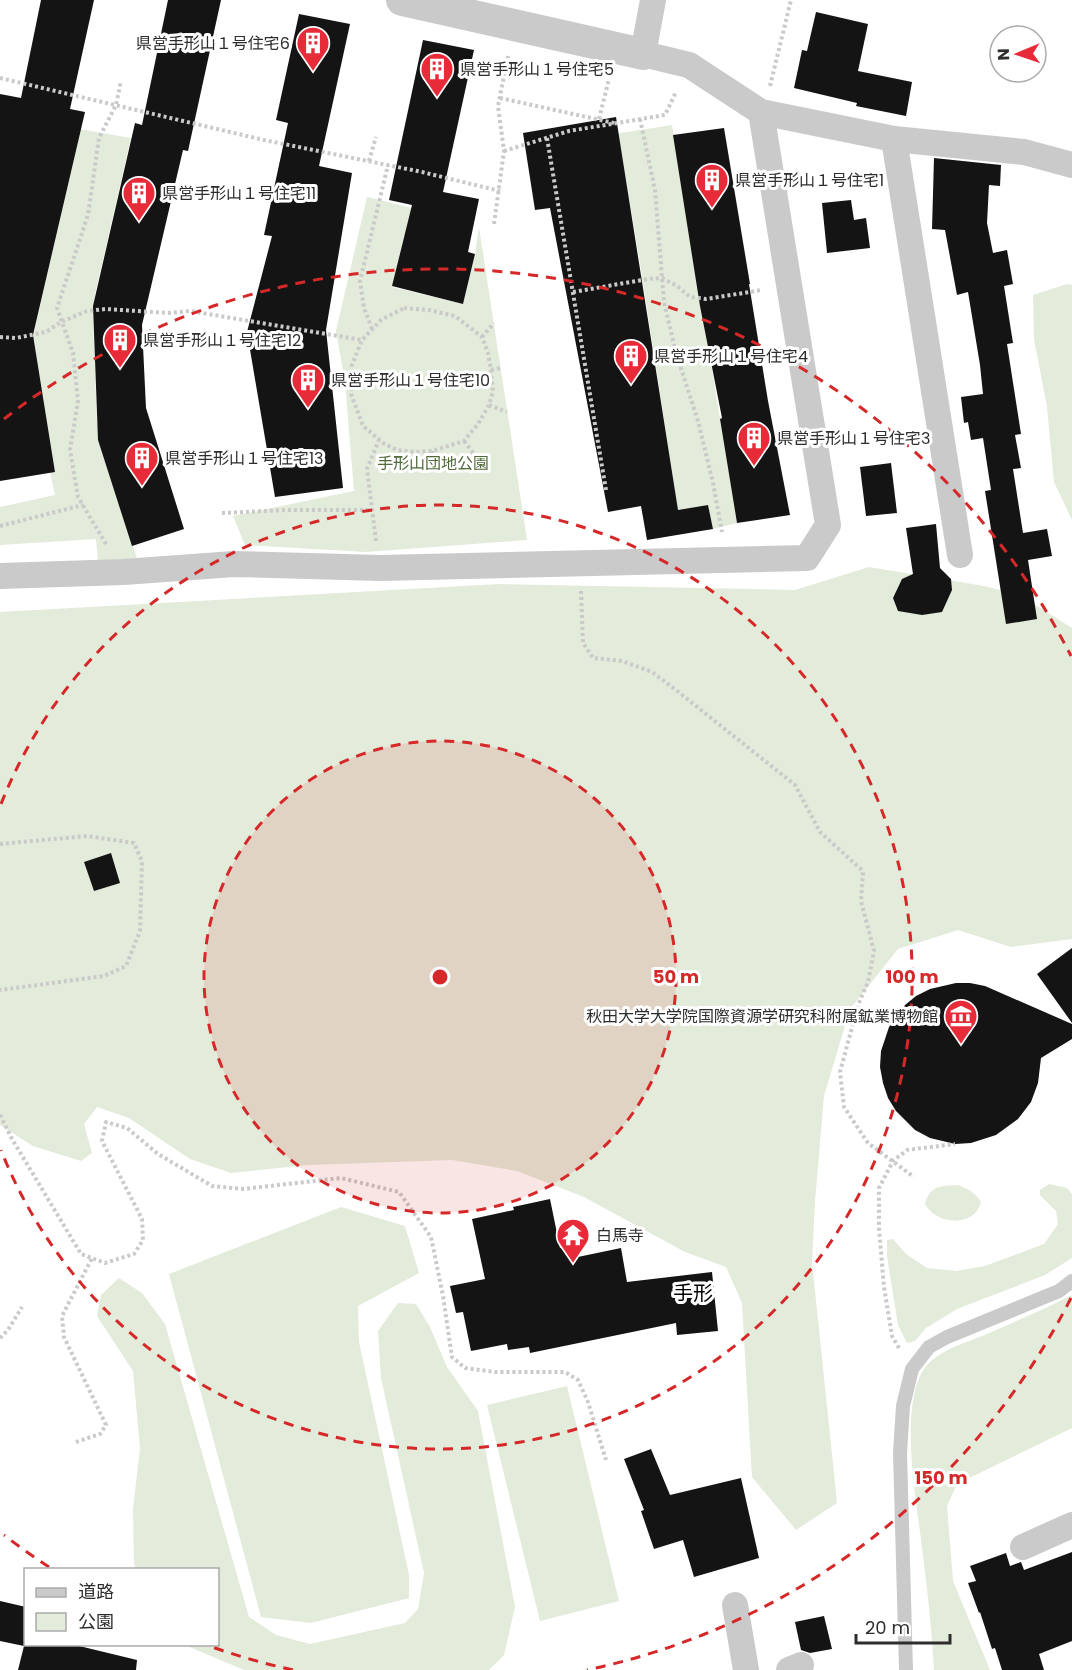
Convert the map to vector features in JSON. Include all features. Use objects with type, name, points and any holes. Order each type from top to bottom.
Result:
[{"type":"street","points":[[402,0],[451,5],[689,65],[761,112],[894,139],[1024,152],[1072,165]]},
{"type":"street","points":[[643,54],[653,0]]},
{"type":"street","points":[[0,576],[124,572],[234,564],[380,568],[807,558],[828,525],[761,112]]},
{"type":"street","points":[[894,139],[960,555]]},
{"type":"street","points":[[1023,1547],[1072,1525]]},
{"type":"street","points":[[735,1605],[746,1670]]},
{"type":"lane","points":[[906,1670],[900,1453],[903,1406],[912,1369],[929,1347],[947,1337],[1059,1291],[1072,1281]]},
{"type":"path","points":[[761,112],[773,77],[791,0]]},
{"type":"path","points":[[494,224],[504,151],[498,106],[510,50]]},
{"type":"path","points":[[504,151],[570,131],[665,115],[689,65]]},
{"type":"path","points":[[599,119],[611,72]]},
{"type":"path","points":[[0,78],[264,140],[500,191]]},
{"type":"path","points":[[121,81],[116,105],[99,138],[88,215],[57,308],[73,353],[78,402],[70,450],[78,497],[124,572]]},
{"type":"path","points":[[500,98],[618,123]]},
{"type":"path","points":[[640,119],[656,190],[664,302],[676,353],[698,421],[728,560]]},
{"type":"path","points":[[369,161],[376,137]]},
{"type":"path","points":[[547,138],[606,489]]},
{"type":"path","points":[[372,329],[364,309],[360,281],[388,165]]},
{"type":"path","points":[[573,292],[662,278],[677,286],[690,297],[706,299],[789,285]]},
{"type":"path","points":[[404,308],[429,310],[455,316],[482,337],[488,353],[493,392],[489,405],[478,424],[464,441],[432,451],[397,450],[379,440],[363,426],[351,394],[352,365],[362,340],[372,329],[381,320],[404,308]]},
{"type":"path","points":[[0,337],[16,338],[46,332],[61,322],[87,311],[106,309],[168,313],[190,310],[362,340]]},
{"type":"path","points":[[482,337],[494,323]]},
{"type":"path","points":[[491,370],[501,368]]},
{"type":"path","points":[[489,405],[507,412]]},
{"type":"path","points":[[379,440],[367,469],[380,568]]},
{"type":"path","points":[[464,441],[477,458]]},
{"type":"path","points":[[432,451],[435,472]]},
{"type":"path","points":[[0,526],[83,505]]},
{"type":"path","points":[[222,513],[372,510]]},
{"type":"path","points":[[581,584],[583,643],[593,658],[622,661],[652,672],[675,690],[795,785],[820,832],[863,871],[861,900],[874,951],[868,982],[858,1005],[840,1072],[844,1107],[868,1143],[914,1177]]},
{"type":"path","points":[[0,844],[87,836],[134,843],[142,861],[140,931],[126,966],[104,975],[0,990]]},
{"type":"path","points":[[0,1115],[12,1140],[81,1254],[105,1263],[134,1254],[142,1240],[142,1219],[102,1141],[106,1122],[127,1128],[158,1154],[212,1186],[243,1189],[341,1178],[399,1192],[431,1237],[452,1357],[465,1368],[495,1372],[565,1372],[578,1380],[588,1402],[606,1460]]},
{"type":"path","points":[[912,1369],[892,1336],[884,1287],[879,1228],[879,1188],[893,1161],[907,1150],[955,1144]]},
{"type":"path","points":[[76,1442],[100,1434],[106,1425],[64,1337],[62,1316],[92,1258]]},
{"type":"path","points":[[0,1338],[8,1330],[22,1307]]},
{"type":"green space","points":[[672,125],[737,523],[713,529],[708,505],[643,516],[642,505],[673,478],[643,283],[598,282],[642,275],[620,144],[608,135]]},
{"type":"green space","points":[[73,128],[131,138],[95,294],[93,317],[97,423],[146,421],[148,430],[100,446],[138,561],[98,562],[96,539],[0,545],[0,507],[55,495],[50,472],[55,471],[34,341],[0,347],[34,332],[78,142]]},
{"type":"green space","name":"手形山団地公園","points":[[367,197],[432,213],[404,236],[392,287],[463,304],[479,227],[527,540],[366,552],[245,545],[233,516],[354,491],[345,382],[336,331]]},
{"type":"green space","points":[[1067,284],[1072,285],[1072,520],[1054,482],[1047,407],[1034,339],[1033,295]]},
{"type":"green space","points":[[869,567],[984,586],[1020,595],[1072,628],[1072,939],[1011,947],[958,930],[898,949],[850,1009],[824,1096],[812,1262],[837,1503],[796,1530],[752,1477],[742,1303],[726,1267],[685,1252],[584,1197],[517,1171],[452,1160],[308,1165],[231,1173],[190,1159],[129,1118],[97,1107],[84,1124],[92,1153],[81,1161],[33,1146],[0,1125],[0,612],[499,584],[795,590]]},
{"type":"green space","points":[[1049,1184],[1067,1188],[1072,1194],[1072,1258],[1045,1275],[957,1309],[926,1328],[915,1341],[907,1343],[898,1325],[887,1256],[887,1240],[893,1239],[906,1254],[927,1268],[956,1271],[985,1266],[1044,1244],[1058,1224],[1056,1211],[1040,1195],[1040,1190]]},
{"type":"green space","points":[[958,1185],[977,1196],[981,1202],[971,1216],[955,1221],[930,1211],[925,1204],[933,1190],[941,1186]]},
{"type":"green space","points":[[341,1207],[405,1226],[419,1273],[358,1306],[359,1342],[409,1575],[409,1598],[311,1623],[261,1617],[169,1274]]},
{"type":"green space","points":[[119,1278],[142,1293],[165,1324],[249,1617],[276,1635],[310,1644],[405,1623],[418,1609],[424,1573],[381,1378],[378,1331],[398,1303],[416,1304],[430,1327],[447,1367],[478,1411],[515,1607],[504,1655],[489,1670],[244,1670],[187,1646],[219,1646],[219,1568],[135,1568],[133,1509],[140,1448],[133,1371],[97,1316],[101,1295]]},
{"type":"green space","points":[[1072,1295],[1072,1428],[957,1484],[947,1506],[953,1581],[990,1670],[934,1670],[911,1450],[914,1397],[920,1376],[931,1361],[943,1352]]},
{"type":"green space","points":[[567,1386],[619,1601],[540,1621],[487,1405]]},
{"type":"building","points":[[41,0],[94,0],[70,109],[85,112],[33,335],[55,472],[0,481],[0,94],[21,98]]},
{"type":"building","points":[[168,0],[221,0],[188,151],[183,150],[142,325],[146,408],[184,529],[132,546],[98,440],[93,306],[135,123],[142,125]]},
{"type":"building","points":[[816,12],[868,24],[858,71],[912,82],[906,116],[856,106],[857,103],[794,88],[802,50],[807,51]]},
{"type":"building","points":[[299,14],[350,24],[319,166],[352,173],[326,330],[343,488],[275,497],[247,332],[272,236],[264,235],[288,123],[276,120]]},
{"type":"building","points":[[423,40],[474,50],[443,192],[479,199],[468,252],[475,254],[463,304],[392,286],[412,205],[389,200]]},
{"type":"building","points":[[616,117],[678,510],[708,505],[713,529],[647,540],[641,506],[608,512],[550,208],[535,210],[523,133]]},
{"type":"building","points":[[724,128],[768,401],[790,515],[737,523],[720,419],[722,418],[700,306],[673,135]]},
{"type":"building","points":[[934,158],[1001,165],[1000,186],[989,185],[987,223],[993,253],[1007,250],[1013,284],[1004,286],[1013,343],[1007,344],[1021,434],[1015,435],[1021,468],[1013,469],[1023,533],[1047,529],[1052,556],[1028,560],[1037,619],[1006,624],[985,491],[991,490],[983,438],[971,440],[968,422],[964,423],[961,397],[983,394],[980,365],[968,292],[957,295],[945,230],[932,229]]},
{"type":"building","points":[[851,200],[854,220],[866,218],[870,248],[827,253],[822,203]]},
{"type":"building","points":[[891,463],[897,513],[866,516],[860,467]]},
{"type":"building","points":[[936,524],[940,568],[951,579],[952,590],[942,612],[922,615],[898,611],[893,598],[902,579],[913,574],[906,528]]},
{"type":"building","points":[[111,853],[120,883],[94,891],[84,862]]},
{"type":"building","points":[[1072,948],[1072,1023],[1037,974]]},
{"type":"building","name":"秋田大学大学院国際資源学研究科附属鉱業博物館","points":[[956,983],[985,986],[1072,1024],[1072,1039],[1041,1058],[1038,1083],[1031,1102],[1018,1119],[996,1135],[971,1143],[955,1144],[930,1138],[915,1130],[896,1111],[888,1098],[880,1067],[881,1051],[889,1027],[905,1005],[930,989]]},
{"type":"building","name":"白馬寺","points":[[550,1199],[560,1248],[570,1245],[573,1258],[621,1248],[627,1282],[712,1272],[718,1331],[677,1335],[676,1323],[530,1353],[529,1347],[508,1350],[507,1344],[471,1351],[463,1312],[456,1313],[450,1286],[485,1279],[472,1219]]},
{"type":"building","points":[[651,1449],[670,1495],[741,1478],[759,1558],[694,1577],[683,1540],[654,1549],[641,1511],[644,1510],[624,1459]]},
{"type":"building","points":[[1072,1552],[1072,1641],[1039,1654],[1044,1670],[1002,1670],[968,1583],[976,1581],[970,1566],[1006,1553],[1010,1566],[1021,1562],[1024,1570]]},
{"type":"building","points":[[0,1601],[24,1607],[24,1646],[0,1641]]},
{"type":"building","points":[[824,1616],[832,1649],[810,1653],[801,1650],[795,1622]]},
{"type":"building","points":[[24,1646],[79,1646],[137,1660],[136,1670],[18,1670]]},
{"type":"place","name":"県営手形山１号住宅6","points":[[313,72]]},
{"type":"place","name":"県営手形山１号住宅5","points":[[437,98]]},
{"type":"place","name":"県営手形山１号住宅1","points":[[712,209]]},
{"type":"place","name":"県営手形山１号住宅11","points":[[139,222]]},
{"type":"place","name":"県営手形山１号住宅12","points":[[120,369]]},
{"type":"place","name":"県営手形山１号住宅4","points":[[631,385]]},
{"type":"place","name":"県営手形山１号住宅10","points":[[308,409]]},
{"type":"place","name":"県営手形山１号住宅3","points":[[754,467]]},
{"type":"place","name":"県営手形山１号住宅13","points":[[142,487]]},
{"type":"place","name":"秋田大学大学院国際資源学研究科附属鉱業博物館","points":[[961,1045]]},
{"type":"place","name":"白馬寺","points":[[573,1264]]},
{"type":"district","name":"手形","points":[[693,1293]]}]
